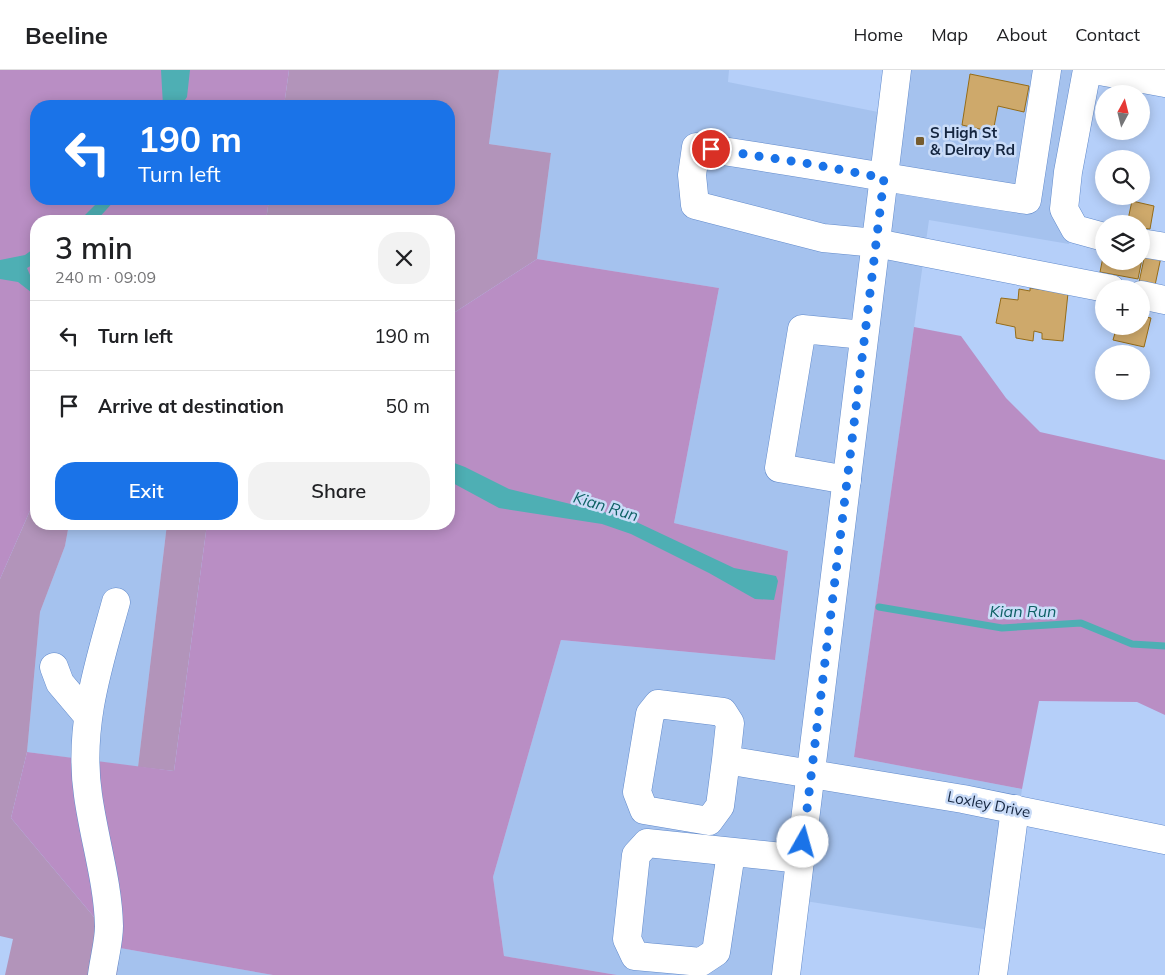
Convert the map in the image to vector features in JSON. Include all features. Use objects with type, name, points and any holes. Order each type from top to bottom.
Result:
[{"type":"main road","points":[[786,975],[897,70]]},
{"type":"main road","points":[[1047,70],[1027,200],[696,147],[692,175],[695,205],[823,238],[876,243],[1095,286]]},
{"type":"main road","points":[[1087,70],[1068,172],[1064,209],[1074,229],[1095,235]]},
{"type":"main road","points":[[1094,70],[1165,83]]},
{"type":"main road","points":[[1150,244],[1165,247]]},
{"type":"main road","points":[[1150,297],[1165,300]]},
{"type":"main road","points":[[847,480],[779,468],[802,328],[864,335]]},
{"type":"main road","points":[[102,975],[109,927],[103,872],[87,795],[87,715],[116,602]]},
{"type":"main road","points":[[54,667],[60,683],[87,715]]},
{"type":"main road","points":[[658,704],[723,712],[730,723],[726,760],[720,806],[709,821],[644,810],[637,792],[650,714],[658,704]]},
{"type":"main road","name":"Loxley Drive","points":[[726,760],[812,773],[1015,809],[1165,840]]},
{"type":"main road","points":[[993,975],[1015,809]]},
{"type":"main road","points":[[731,853],[716,952],[701,962],[635,956],[627,938],[636,856],[648,843],[801,859]]},
{"type":"shaded area","points":[[0,70],[289,70],[285,100],[30,100],[30,205],[268,205],[267,215],[30,215],[30,511],[0,579]]},
{"type":"shaded area","points":[[161,70],[190,70],[185,100],[163,100]]},
{"type":"shaded area","points":[[289,70],[499,70],[489,144],[551,153],[537,259],[455,312],[455,215],[267,215],[268,205],[455,205],[455,100],[285,100]]},
{"type":"shaded area","points":[[499,70],[729,70],[728,82],[888,114],[893,70],[1087,70],[1069,244],[929,220],[854,757],[1022,789],[1002,932],[786,898],[774,975],[617,975],[504,956],[493,877],[561,640],[775,660],[788,551],[674,523],[719,288],[537,259],[551,153],[489,144]]},
{"type":"shaded area","points":[[95,205],[111,205],[101,215],[85,215]]},
{"type":"shaded area","points":[[30,251],[30,266],[27,268],[30,275],[30,291],[18,282],[0,279],[0,260],[25,255]]},
{"type":"shaded area","points":[[537,259],[719,288],[674,523],[788,551],[775,660],[561,640],[493,877],[504,956],[617,975],[273,975],[120,948],[11,818],[27,752],[174,771],[206,530],[455,530],[455,312]]},
{"type":"shaded area","points":[[914,327],[961,336],[1006,398],[1040,432],[1165,460],[1165,715],[1137,702],[1039,701],[1022,789],[854,757]]},
{"type":"shaded area","points":[[455,463],[509,489],[628,518],[734,568],[776,576],[778,581],[774,600],[755,599],[709,573],[631,534],[602,524],[499,508],[455,484]]},
{"type":"shaded area","points":[[30,511],[30,530],[68,530],[65,546],[40,612],[27,752],[11,818],[120,948],[117,975],[5,975],[13,939],[0,936],[0,579]]},
{"type":"shaded area","points":[[68,530],[166,530],[138,767],[27,752],[40,612],[65,546]]},
{"type":"shaded area","points":[[166,530],[206,530],[174,771],[138,767]]},
{"type":"shaded area","points":[[120,948],[273,975],[117,975]]},
{"type":"building","points":[[970,74],[1029,86],[1024,112],[998,106],[993,132],[962,125]]},
{"type":"building","points":[[1131,205],[1154,206],[1150,229],[1150,215],[1129,215]]},
{"type":"building","points":[[1150,255],[1161,257],[1154,290],[1150,289],[1150,280],[1139,280],[1142,270],[1150,270]]},
{"type":"building","points":[[1100,270],[1140,270],[1138,279],[1100,272]]},
{"type":"building","points":[[1030,288],[1068,293],[1063,341],[1042,339],[1042,333],[1034,331],[1033,341],[1016,338],[1015,327],[996,323],[1001,298],[1018,300],[1019,289],[1030,291]]},
{"type":"building","points":[[1114,335],[1147,335],[1144,345],[1113,340]]},
{"type":"waterway","name":"Kian Run","points":[[879,607],[1002,628],[1081,623],[1132,644],[1165,646]]},
{"type":"place","name":"S High St & Delray Rd","points":[[920,141]]},
{"type":"route","points":[[711,149],[811,164],[884,178],[803,842]]}]
